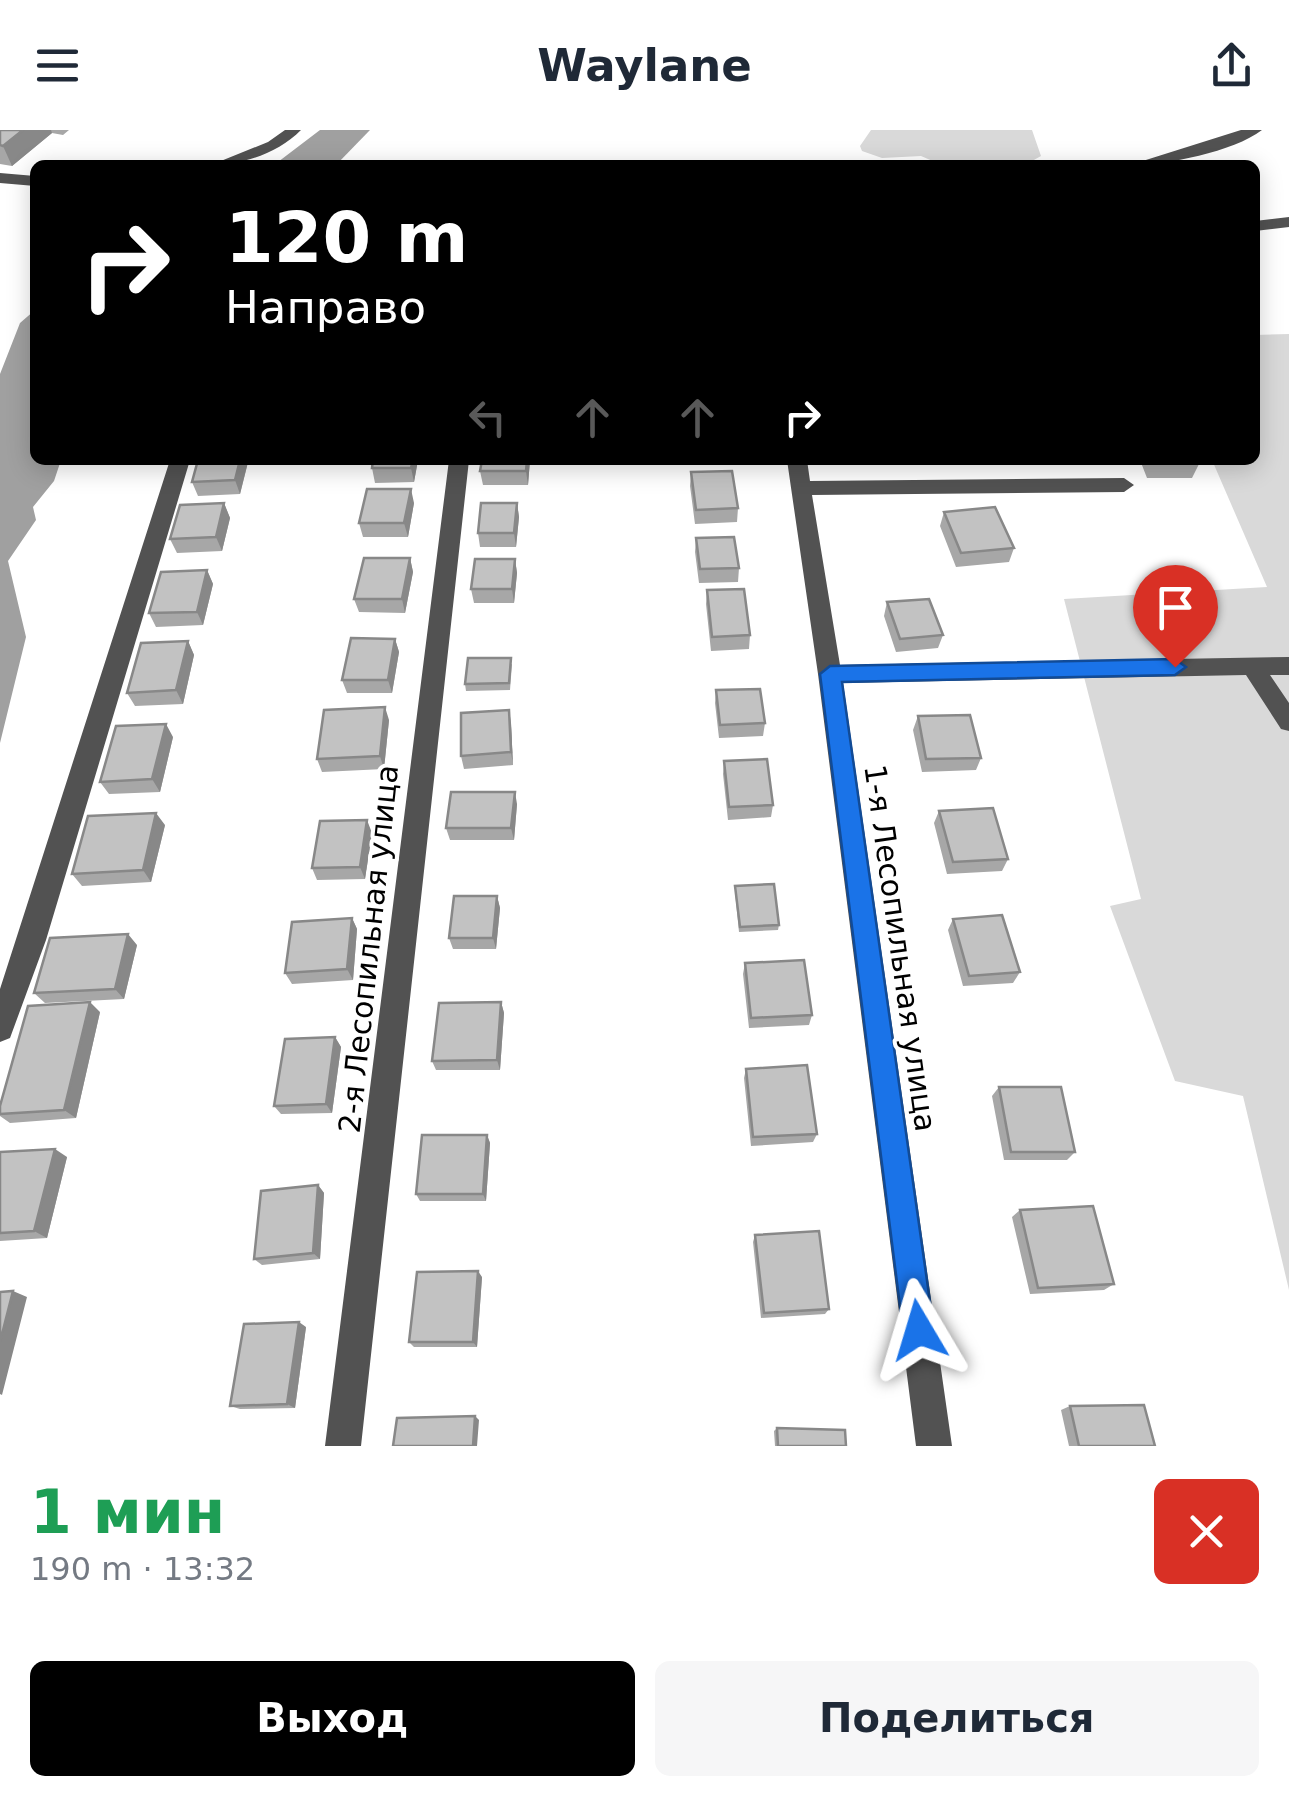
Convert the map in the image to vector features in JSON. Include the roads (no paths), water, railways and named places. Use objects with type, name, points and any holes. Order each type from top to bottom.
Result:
[{"type":"street","points":[[233,160],[274,145],[294,130]]},
{"type":"street","points":[[1158,160],[1255,130]]},
{"type":"street","points":[[0,178],[30,181]]},
{"type":"street","points":[[1260,225],[1289,222]]},
{"type":"street","points":[[0,1028],[32,940],[178,465]]},
{"type":"street","name":"2-я Лесопильная улица","points":[[343,1446],[458,465]]},
{"type":"street","points":[[799,474],[1124,485]]},
{"type":"street","name":"1-я Лесопильная улица","points":[[799,474],[830,674],[934,1446]]},
{"type":"street","points":[[1252,666],[1289,722]]},
{"type":"street","points":[[830,674],[1289,666]]},
{"type":"waterway","points":[[319,160],[351,130]]}]
